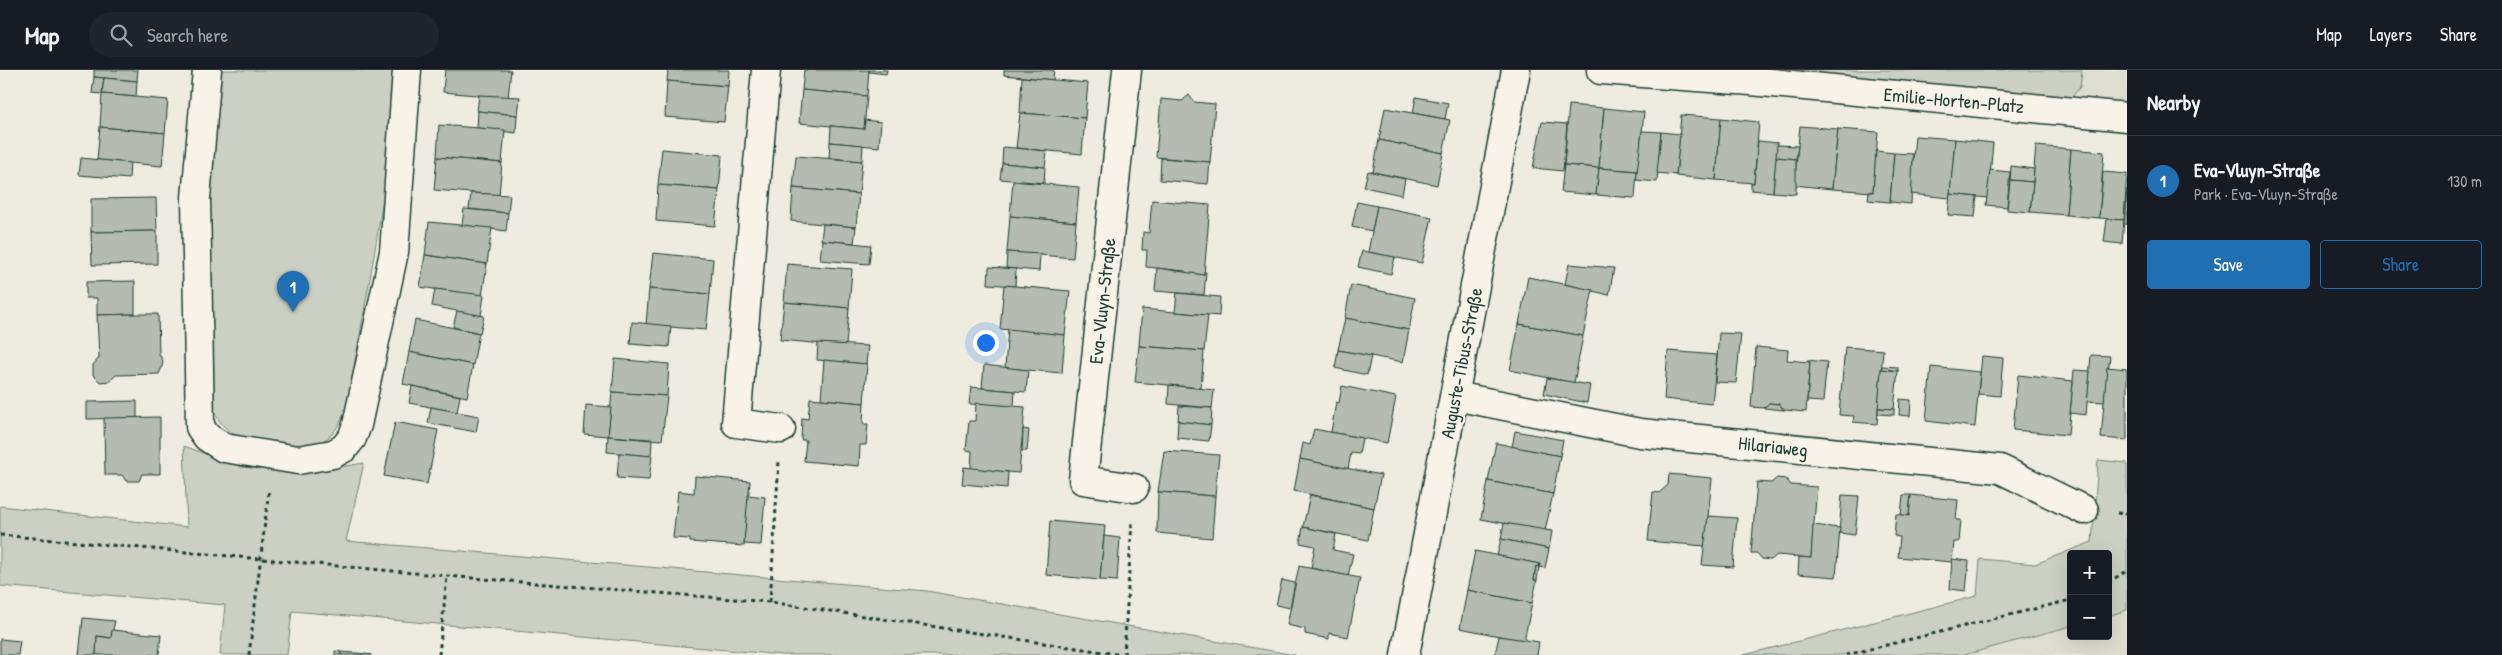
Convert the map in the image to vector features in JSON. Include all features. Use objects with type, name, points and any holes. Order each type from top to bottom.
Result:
[{"type":"street","points":[[207,70],[196,198],[200,427],[207,437],[224,448],[298,460],[333,454],[344,448],[352,438],[357,425],[394,252],[408,70]]},
{"type":"street","points":[[766,70],[736,424],[781,429]]},
{"type":"street","name":"Eva-Vluyn-Straße","points":[[1127,70],[1083,480],[1134,488]]},
{"type":"street","name":"Auguste-Tibus-Straße","points":[[1405,655],[1516,70]]},
{"type":"street","name":"Emilie-Horten-Platz","points":[[1601,70],[1751,81],[2127,117]]},
{"type":"street","name":"Hilariaweg","points":[[1455,396],[1640,432],[2000,469],[2084,510]]},
{"type":"path","points":[[770,602],[781,429]]},
{"type":"path","points":[[249,655],[274,457]]},
{"type":"path","points":[[0,535],[447,576],[770,602],[1124,655],[1134,488]]},
{"type":"path","points":[[2112,580],[2127,571]]},
{"type":"path","points":[[439,655],[447,576]]},
{"type":"path","points":[[1846,655],[2067,601]]},
{"type":"shaded area","points":[[218,70],[397,70],[394,113],[383,199],[346,411],[331,435],[315,444],[277,444],[240,436],[232,433],[222,425],[212,406],[208,202]]},
{"type":"shaded area","points":[[1773,70],[2081,70],[2082,72],[2080,87],[2071,98]]},
{"type":"shaded area","points":[[2081,70],[2127,70],[2127,102],[2071,98],[2080,87]]},
{"type":"shaded area","points":[[184,446],[242,467],[304,473],[364,463],[346,541],[927,591],[1295,655],[783,655],[292,611],[287,655],[220,655],[225,605],[0,586],[0,506],[187,527]]},
{"type":"shaded area","points":[[2098,460],[2127,463],[2127,610],[2112,615],[2112,550],[2071,550],[2092,542]]},
{"type":"shaded area","points":[[2067,552],[2067,627],[1964,655],[1744,655],[1977,596],[1980,559],[2035,564]]},
{"type":"shaded area","points":[[2127,610],[2127,655],[1964,655],[2067,627],[2067,640],[2112,640],[2112,615]]},
{"type":"building","points":[[94,70],[138,70],[137,81],[94,77]]},
{"type":"building","points":[[445,70],[511,70],[508,98],[443,92]]},
{"type":"building","points":[[668,70],[729,70],[728,86],[667,81]]},
{"type":"building","points":[[804,70],[869,70],[867,96],[802,90]]},
{"type":"building","points":[[869,70],[887,70],[886,74],[869,72]]},
{"type":"building","points":[[1004,70],[1054,70],[1053,80],[1004,75]]},
{"type":"building","points":[[94,77],[104,78],[102,94],[92,93]]},
{"type":"building","points":[[1022,77],[1088,83],[1085,118],[1020,113]]},
{"type":"building","points":[[104,78],[137,81],[136,97],[102,94]]},
{"type":"building","points":[[667,81],[728,86],[724,122],[665,117]]},
{"type":"building","points":[[802,90],[867,96],[864,129],[799,123]]},
{"type":"building","points":[[102,94],[168,100],[165,133],[100,127]]},
{"type":"building","points":[[479,95],[520,97],[518,115],[477,111]]},
{"type":"building","points":[[1189,95],[1194,102],[1215,104],[1210,162],[1156,157],[1161,99],[1182,101]]},
{"type":"building","points":[[1416,97],[1448,103],[1445,119],[1413,113]]},
{"type":"building","points":[[1569,105],[1604,108],[1599,168],[1564,165]]},
{"type":"building","points":[[1385,108],[1450,120],[1443,153],[1379,140]]},
{"type":"building","points":[[1604,108],[1644,112],[1638,171],[1599,168]]},
{"type":"building","points":[[478,111],[517,115],[516,133],[477,128]]},
{"type":"building","points":[[1020,113],[1085,118],[1082,154],[1016,148]]},
{"type":"building","points":[[1681,115],[1721,118],[1716,180],[1676,176]]},
{"type":"building","points":[[1721,118],[1759,122],[1754,183],[1716,180]]},
{"type":"building","points":[[865,120],[881,122],[879,147],[830,142],[831,126],[864,129]]},
{"type":"building","points":[[1542,122],[1567,124],[1563,171],[1533,168]]},
{"type":"building","points":[[439,125],[505,130],[502,163],[437,157]]},
{"type":"building","points":[[1800,126],[1838,129],[1832,189],[1794,185]]},
{"type":"building","points":[[100,127],[165,133],[162,166],[97,160]]},
{"type":"building","points":[[1838,129],[1878,132],[1873,192],[1832,189]]},
{"type":"building","points":[[1642,131],[1661,132],[1657,182],[1636,180]]},
{"type":"building","points":[[1661,132],[1680,134],[1676,175],[1657,173]]},
{"type":"building","points":[[1915,136],[1955,139],[1950,198],[1910,194]]},
{"type":"building","points":[[1955,139],[1993,143],[1988,198],[1950,194]]},
{"type":"building","points":[[1379,140],[1443,153],[1437,185],[1373,172]]},
{"type":"building","points":[[1758,141],[1778,143],[1773,192],[1751,190],[1751,183],[1754,183]]},
{"type":"building","points":[[830,142],[863,145],[862,161],[829,158]]},
{"type":"building","points":[[1777,145],[1798,146],[1796,159],[1776,157]]},
{"type":"building","points":[[2036,146],[2071,149],[2066,215],[2030,212]]},
{"type":"building","points":[[1003,147],[1047,151],[1045,167],[1002,163]]},
{"type":"building","points":[[662,149],[722,155],[719,190],[658,185]]},
{"type":"building","points":[[2071,149],[2104,152],[2099,218],[2066,215]]},
{"type":"building","points":[[1876,151],[1894,153],[1890,202],[1868,200],[1869,192],[1873,192]]},
{"type":"building","points":[[1894,153],[1913,154],[1911,204],[1890,202]]},
{"type":"building","points":[[796,156],[862,161],[859,194],[793,188]]},
{"type":"building","points":[[437,157],[502,163],[499,195],[434,190]]},
{"type":"building","points":[[1776,157],[1796,159],[1796,194],[1773,192]]},
{"type":"building","points":[[81,158],[130,163],[129,179],[79,175]]},
{"type":"building","points":[[1161,158],[1210,162],[1208,184],[1160,180]]},
{"type":"building","points":[[1002,163],[1045,167],[1044,183],[1000,179]]},
{"type":"building","points":[[1564,165],[1599,168],[1596,195],[1561,192]]},
{"type":"building","points":[[2011,166],[2034,169],[2033,182],[2010,180]]},
{"type":"building","points":[[1599,168],[1637,171],[1635,198],[1596,195]]},
{"type":"building","points":[[1990,170],[2010,172],[2007,207],[1986,205]]},
{"type":"building","points":[[1368,171],[1405,179],[1402,195],[1364,187]]},
{"type":"building","points":[[2103,172],[2127,174],[2124,220],[2099,218]]},
{"type":"building","points":[[2010,180],[2033,182],[2030,212],[2007,210]]},
{"type":"building","points":[[1013,181],[1079,187],[1076,222],[1010,216]]},
{"type":"building","points":[[658,185],[719,190],[715,226],[656,221]]},
{"type":"building","points":[[793,188],[859,194],[856,227],[791,221]]},
{"type":"building","points":[[2127,189],[2127,224],[2124,224]]},
{"type":"building","points":[[471,193],[510,195],[508,213],[469,209]]},
{"type":"building","points":[[1950,194],[1977,197],[1975,217],[1948,215]]},
{"type":"building","points":[[156,198],[157,231],[91,232],[91,199]]},
{"type":"building","points":[[1152,200],[1210,205],[1204,275],[1146,267],[1147,250],[1142,250],[1143,232],[1149,233]]},
{"type":"building","points":[[1357,202],[1377,206],[1372,231],[1352,227]]},
{"type":"building","points":[[1377,206],[1432,217],[1422,263],[1368,252]]},
{"type":"building","points":[[464,209],[508,213],[506,231],[462,225]]},
{"type":"building","points":[[1010,216],[1076,222],[1073,258],[1007,252]]},
{"type":"building","points":[[2107,219],[2124,220],[2122,244],[2104,242]]},
{"type":"building","points":[[429,222],[492,228],[487,264],[425,255]]},
{"type":"building","points":[[823,224],[856,227],[854,243],[821,240]]},
{"type":"building","points":[[157,231],[157,264],[92,265],[91,232]]},
{"type":"building","points":[[822,240],[871,245],[869,264],[820,260]]},
{"type":"building","points":[[1362,251],[1395,257],[1391,274],[1358,267]]},
{"type":"building","points":[[1007,252],[1040,254],[1039,271],[1006,268]]},
{"type":"building","points":[[653,253],[713,259],[710,294],[649,289]]},
{"type":"building","points":[[425,255],[487,264],[482,296],[420,287]]},
{"type":"building","points":[[787,264],[852,269],[849,308],[784,302]]},
{"type":"building","points":[[1569,264],[1614,268],[1609,295],[1565,284]]},
{"type":"building","points":[[989,267],[1016,269],[1015,286],[988,284]]},
{"type":"building","points":[[1157,268],[1204,275],[1204,272],[1206,272],[1204,295],[1155,291]]},
{"type":"building","points":[[1528,277],[1593,290],[1583,336],[1519,324]]},
{"type":"building","points":[[135,281],[135,314],[97,315],[97,298],[86,298],[86,282]]},
{"type":"building","points":[[1004,285],[1070,291],[1065,335],[1000,329]]},
{"type":"building","points":[[1351,285],[1415,298],[1409,330],[1345,318]]},
{"type":"building","points":[[435,289],[484,295],[481,316],[432,306]]},
{"type":"building","points":[[649,289],[710,294],[706,330],[646,325]]},
{"type":"building","points":[[1177,293],[1220,297],[1219,316],[1175,312]]},
{"type":"building","points":[[784,302],[849,308],[846,346],[780,340]]},
{"type":"building","points":[[1142,309],[1208,315],[1204,351],[1139,346]]},
{"type":"building","points":[[457,311],[484,316],[480,333],[453,327]]},
{"type":"building","points":[[158,314],[159,354],[163,361],[159,374],[116,375],[110,381],[100,382],[93,375],[93,365],[99,358],[97,315]]},
{"type":"building","points":[[1345,318],[1409,330],[1403,362],[1338,350]]},
{"type":"building","points":[[415,320],[479,333],[473,365],[409,352]]},
{"type":"building","points":[[632,322],[671,326],[669,347],[630,344]]},
{"type":"building","points":[[1519,324],[1583,336],[1574,383],[1510,370]]},
{"type":"building","points":[[1008,329],[1065,335],[1062,373],[1005,368]]},
{"type":"building","points":[[1719,333],[1741,334],[1736,383],[1715,382]]},
{"type":"building","points":[[818,343],[868,346],[866,364],[817,360]]},
{"type":"building","points":[[1139,346],[1204,351],[1201,388],[1135,382]]},
{"type":"building","points":[[1756,347],[1788,350],[1787,360],[1810,362],[1806,412],[1784,410],[1779,404],[1769,403],[1764,408],[1751,407]]},
{"type":"building","points":[[1845,347],[1883,350],[1877,424],[1853,422],[1854,416],[1839,415]]},
{"type":"building","points":[[1338,350],[1371,356],[1367,375],[1335,368]]},
{"type":"building","points":[[1668,351],[1717,355],[1712,404],[1664,399]]},
{"type":"building","points":[[409,352],[473,365],[467,397],[403,384]]},
{"type":"building","points":[[2091,355],[2110,356],[2104,402],[2087,401]]},
{"type":"building","points":[[1982,356],[2003,358],[2000,396],[1978,394]]},
{"type":"building","points":[[615,359],[669,364],[667,396],[612,392]]},
{"type":"building","points":[[824,360],[867,364],[864,403],[821,399]]},
{"type":"building","points":[[1807,360],[1827,362],[1823,402],[1807,401],[1810,362]]},
{"type":"building","points":[[984,365],[1028,370],[1026,392],[982,388]]},
{"type":"building","points":[[1882,366],[1898,367],[1898,371],[1881,369]]},
{"type":"building","points":[[1931,367],[1980,372],[1975,427],[1926,421]]},
{"type":"building","points":[[2107,367],[2127,369],[2127,440],[2101,438]]},
{"type":"building","points":[[1881,369],[1898,371],[1894,409],[1878,408]]},
{"type":"building","points":[[2074,370],[2090,371],[2086,415],[2070,413]]},
{"type":"building","points":[[2018,375],[2073,381],[2068,435],[2013,430]]},
{"type":"building","points":[[1547,378],[1590,385],[1587,403],[1544,394]]},
{"type":"building","points":[[1169,385],[1214,390],[1212,408],[1168,404]]},
{"type":"building","points":[[412,386],[460,396],[457,412],[409,403]]},
{"type":"building","points":[[1342,386],[1396,397],[1387,443],[1331,432],[1336,402],[1339,403]]},
{"type":"building","points":[[971,387],[1015,391],[1014,406],[969,404]]},
{"type":"building","points":[[612,392],[667,396],[662,440],[608,436]]},
{"type":"building","points":[[810,398],[864,403],[863,424],[868,424],[866,445],[860,445],[859,466],[804,461],[806,440],[801,440],[802,418],[808,419]]},
{"type":"building","points":[[1900,399],[1911,400],[1910,416],[1899,415]]},
{"type":"building","points":[[137,401],[137,418],[87,419],[87,402]]},
{"type":"building","points":[[976,403],[1025,407],[1019,473],[971,469],[972,451],[966,450],[969,421],[975,421]]},
{"type":"building","points":[[1769,403],[1779,404],[1784,410],[1764,408]]},
{"type":"building","points":[[586,405],[611,407],[608,436],[584,434]]},
{"type":"building","points":[[1179,406],[1212,408],[1211,425],[1178,421]]},
{"type":"building","points":[[431,407],[479,416],[476,432],[428,423]]},
{"type":"building","points":[[1878,408],[1894,409],[1894,415],[1878,414]]},
{"type":"building","points":[[160,417],[160,474],[142,474],[139,481],[126,481],[122,475],[105,475],[104,418]]},
{"type":"building","points":[[1178,421],[1211,425],[1209,441],[1177,438]]},
{"type":"building","points":[[395,422],[438,430],[427,484],[384,476]]},
{"type":"building","points":[[1023,429],[1029,430],[1027,451],[1022,451]]},
{"type":"building","points":[[1314,429],[1362,438],[1359,454],[1351,453],[1348,469],[1300,459],[1303,443],[1310,445]]},
{"type":"building","points":[[1515,431],[1563,440],[1560,456],[1512,447]]},
{"type":"building","points":[[608,436],[652,440],[651,456],[607,452]]},
{"type":"building","points":[[1496,443],[1560,456],[1553,494],[1488,481]]},
{"type":"building","points":[[1164,451],[1219,455],[1215,496],[1158,492]]},
{"type":"building","points":[[619,453],[652,456],[649,480],[617,478]]},
{"type":"building","points":[[1300,459],[1381,475],[1374,508],[1294,491]]},
{"type":"building","points":[[964,467],[1008,472],[1007,488],[962,484]]},
{"type":"building","points":[[1669,474],[1712,478],[1705,546],[1648,541],[1653,492],[1659,493],[1668,485]]},
{"type":"building","points":[[695,476],[750,481],[744,546],[690,542],[690,539],[673,538],[678,491],[694,493]]},
{"type":"building","points":[[1777,478],[1786,479],[1791,485],[1817,487],[1811,558],[1777,555],[1771,560],[1762,559],[1757,553],[1751,553],[1757,482],[1771,483]]},
{"type":"building","points":[[1488,481],[1553,494],[1545,531],[1481,519]]},
{"type":"building","points":[[1158,492],[1215,496],[1212,538],[1157,533]]},
{"type":"building","points":[[748,495],[765,497],[761,545],[744,544]]},
{"type":"building","points":[[1310,495],[1374,508],[1368,540],[1303,527]]},
{"type":"building","points":[[1842,495],[1859,496],[1855,535],[1839,533]]},
{"type":"building","points":[[1903,495],[1911,495],[1909,516],[1901,515]]},
{"type":"building","points":[[1911,495],[1958,500],[1956,520],[1961,520],[1959,542],[1954,542],[1952,562],[1898,557],[1900,537],[1894,536],[1896,514],[1909,516]]},
{"type":"building","points":[[1708,516],[1737,518],[1733,567],[1702,565]]},
{"type":"building","points":[[1050,521],[1105,526],[1100,580],[1046,575]]},
{"type":"building","points":[[1504,523],[1552,531],[1549,549],[1501,539]]},
{"type":"building","points":[[1813,525],[1840,528],[1836,577],[1798,574],[1799,557],[1811,558]]},
{"type":"building","points":[[1303,527],[1336,534],[1333,550],[1353,554],[1348,576],[1311,568],[1315,546],[1300,543]]},
{"type":"building","points":[[1104,536],[1120,538],[1117,581],[1100,580]]},
{"type":"building","points":[[1501,539],[1549,549],[1545,568],[1539,567],[1540,564],[1497,556]]},
{"type":"building","points":[[1475,551],[1540,564],[1539,567],[1536,566],[1534,580],[1537,580],[1532,603],[1467,590]]},
{"type":"building","points":[[1952,559],[1969,561],[1966,591],[1950,589]]},
{"type":"building","points":[[1299,566],[1360,578],[1348,637],[1329,633],[1329,639],[1305,634],[1305,629],[1287,625]]},
{"type":"building","points":[[1536,566],[1539,567],[1537,580],[1534,580]]},
{"type":"building","points":[[1282,580],[1295,583],[1290,608],[1276,605]]},
{"type":"building","points":[[1467,590],[1532,603],[1524,641],[1460,628]]},
{"type":"building","points":[[83,618],[115,621],[111,638],[97,636],[96,655],[79,655]]},
{"type":"building","points":[[112,630],[161,635],[159,655],[96,655],[97,636],[111,638]]},
{"type":"building","points":[[1499,636],[1539,642],[1537,655],[1495,655]]},
{"type":"building","points":[[0,639],[20,641],[18,655],[0,655]]},
{"type":"building","points":[[335,651],[341,652],[341,655],[335,655]]},
{"type":"building","points":[[341,652],[357,653],[372,655],[341,655]]},
{"type":"place","name":"Eva-Vluyn-Straße","points":[[293,312]]}]
